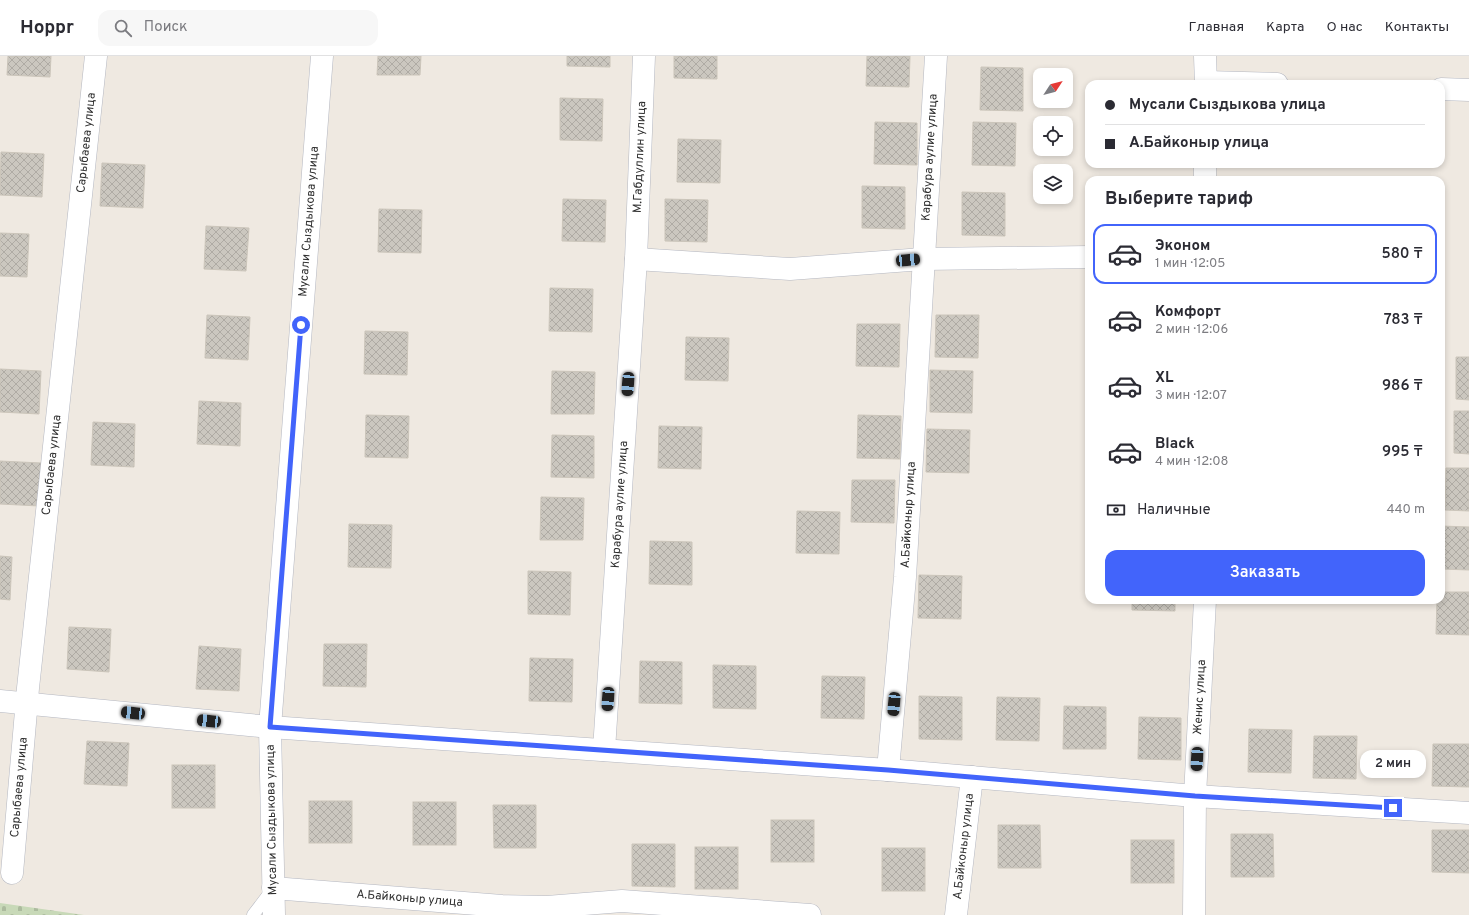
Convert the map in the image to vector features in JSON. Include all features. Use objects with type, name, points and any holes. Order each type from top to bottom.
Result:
[{"type":"street","name":"Сарыбаева улица","points":[[12,873],[27,703],[96,56]]},
{"type":"street","name":"Мусали Сыздыкова улица","points":[[274,915],[270,727],[322,56]]},
{"type":"street","name":"М.Габдуллин улица","points":[[636,259],[644,56]]},
{"type":"street","name":"Карабура аулие улица","points":[[923,258],[936,56]]},
{"type":"street","points":[[1205,56],[1206,80]]},
{"type":"street","points":[[1445,89],[1469,90]]},
{"type":"street","points":[[636,259],[790,269],[923,258],[1085,257]]},
{"type":"street","name":"А.Байконыр улица","points":[[888,770],[905,577],[923,258]]},
{"type":"street","name":"Карабура аулие улица","points":[[604,750],[636,259]]},
{"type":"street","name":"Женис улица","points":[[1194,915],[1195,796],[1205,604]]},
{"type":"street","name":"А.Байконыр улица","points":[[0,701],[270,727],[888,770],[1195,796],[1469,813]]},
{"type":"street","name":"А.Байконыр улица","points":[[956,915],[972,777]]},
{"type":"street","name":"А.Байконыр улица","points":[[273,888],[502,906],[547,907],[622,900],[810,915]]},
{"type":"lane","points":[[253,915],[273,888]]},
{"type":"green space","points":[[0,903],[84,915],[0,915]]},
{"type":"building","points":[[8,56],[51,56],[50,77],[7,75]]},
{"type":"building","points":[[378,56],[421,56],[420,75],[377,75]]},
{"type":"building","points":[[567,56],[610,56],[610,67],[567,66]]},
{"type":"building","points":[[674,56],[717,56],[717,79],[674,78]]},
{"type":"building","points":[[867,56],[910,56],[909,87],[866,86]]},
{"type":"building","points":[[981,67],[1023,68],[1023,111],[980,110]]},
{"type":"building","points":[[560,98],[603,99],[602,141],[560,140]]},
{"type":"building","points":[[875,122],[917,123],[917,165],[874,164]]},
{"type":"building","points":[[973,122],[1016,123],[1015,166],[972,165]]},
{"type":"building","points":[[678,139],[721,140],[720,183],[677,182]]},
{"type":"building","points":[[1,152],[44,154],[42,197],[0,195]]},
{"type":"building","points":[[102,163],[145,165],[143,208],[100,206]]},
{"type":"building","points":[[862,186],[905,187],[905,229],[862,228]]},
{"type":"building","points":[[962,192],[1005,193],[1005,236],[962,235]]},
{"type":"building","points":[[563,199],[606,200],[605,242],[562,241]]},
{"type":"building","points":[[665,199],[708,200],[707,242],[665,241]]},
{"type":"building","points":[[379,209],[422,210],[421,253],[378,252]]},
{"type":"building","points":[[206,226],[249,228],[246,271],[204,269]]},
{"type":"building","points":[[0,233],[29,234],[27,277],[0,276]]},
{"type":"building","points":[[550,288],[593,289],[592,332],[549,331]]},
{"type":"building","points":[[207,315],[250,317],[248,360],[205,358]]},
{"type":"building","points":[[936,315],[979,315],[978,358],[935,357]]},
{"type":"building","points":[[857,324],[900,324],[899,367],[856,366]]},
{"type":"building","points":[[365,331],[408,332],[407,375],[364,374]]},
{"type":"building","points":[[686,337],[729,338],[728,381],[685,380]]},
{"type":"building","points":[[1456,357],[1469,357],[1469,400],[1456,399]]},
{"type":"building","points":[[0,369],[41,371],[39,414],[0,412]]},
{"type":"building","points":[[930,370],[973,371],[972,413],[930,412]]},
{"type":"building","points":[[552,371],[595,372],[594,414],[551,414]]},
{"type":"building","points":[[199,401],[241,403],[240,446],[197,444]]},
{"type":"building","points":[[1454,411],[1469,411],[1469,454],[1454,453]]},
{"type":"building","points":[[366,415],[409,416],[408,458],[365,457]]},
{"type":"building","points":[[858,415],[901,416],[900,459],[857,458]]},
{"type":"building","points":[[93,422],[135,424],[134,467],[91,465]]},
{"type":"building","points":[[659,426],[702,427],[701,469],[658,468]]},
{"type":"building","points":[[927,429],[970,430],[969,473],[926,472]]},
{"type":"building","points":[[552,435],[594,436],[594,478],[551,477]]},
{"type":"building","points":[[0,461],[41,463],[39,506],[0,504]]},
{"type":"building","points":[[1446,468],[1469,468],[1469,511],[1445,510]]},
{"type":"building","points":[[852,480],[895,480],[894,523],[851,522]]},
{"type":"building","points":[[541,497],[584,498],[583,540],[540,540]]},
{"type":"building","points":[[797,511],[840,512],[839,554],[796,553]]},
{"type":"building","points":[[349,524],[392,525],[391,568],[348,567]]},
{"type":"building","points":[[1445,526],[1469,527],[1469,570],[1445,569]]},
{"type":"building","points":[[650,541],[692,542],[692,585],[649,584]]},
{"type":"building","points":[[0,556],[12,557],[10,600],[0,599]]},
{"type":"building","points":[[528,571],[571,572],[570,615],[528,614]]},
{"type":"building","points":[[919,575],[962,576],[961,619],[918,618]]},
{"type":"building","points":[[1445,592],[1469,592],[1469,635],[1436,634],[1437,604],[1445,604]]},
{"type":"building","points":[[1132,604],[1175,604],[1175,611],[1132,610]]},
{"type":"building","points":[[69,627],[111,629],[109,672],[67,669]]},
{"type":"building","points":[[324,644],[367,644],[366,687],[323,686]]},
{"type":"building","points":[[199,646],[241,649],[239,691],[196,689]]},
{"type":"building","points":[[530,658],[573,659],[572,702],[529,701]]},
{"type":"building","points":[[640,661],[682,662],[682,704],[639,703]]},
{"type":"building","points":[[713,665],[756,666],[756,709],[713,708]]},
{"type":"building","points":[[822,676],[865,677],[864,719],[821,718]]},
{"type":"building","points":[[919,696],[962,697],[962,740],[919,739]]},
{"type":"building","points":[[997,697],[1040,698],[1039,741],[996,740]]},
{"type":"building","points":[[1064,706],[1106,707],[1106,749],[1063,749]]},
{"type":"building","points":[[1139,717],[1181,718],[1181,760],[1138,759]]},
{"type":"building","points":[[1249,729],[1292,730],[1291,773],[1248,772]]},
{"type":"building","points":[[1314,736],[1357,736],[1356,779],[1313,778]]},
{"type":"building","points":[[87,741],[129,743],[127,786],[84,784]]},
{"type":"building","points":[[1433,744],[1469,744],[1469,787],[1432,786]]},
{"type":"building","points":[[172,765],[215,765],[215,808],[172,808]]},
{"type":"building","points":[[309,801],[352,801],[352,843],[309,843]]},
{"type":"building","points":[[413,802],[456,802],[456,845],[413,845]]},
{"type":"building","points":[[493,805],[536,805],[536,848],[494,848]]},
{"type":"building","points":[[771,820],[814,820],[814,862],[771,862]]},
{"type":"building","points":[[998,825],[1040,825],[1041,868],[998,868]]},
{"type":"building","points":[[1432,830],[1469,830],[1469,873],[1432,872]]},
{"type":"building","points":[[1231,834],[1273,834],[1274,877],[1231,877]]},
{"type":"building","points":[[1131,840],[1174,840],[1174,883],[1131,883]]},
{"type":"building","points":[[632,844],[675,844],[675,887],[632,886]]},
{"type":"building","points":[[695,847],[738,847],[738,889],[695,889]]},
{"type":"building","points":[[882,848],[925,848],[925,891],[882,891]]},
{"type":"route","points":[[301,325],[270,727],[888,770],[1195,796],[1393,808]]}]
